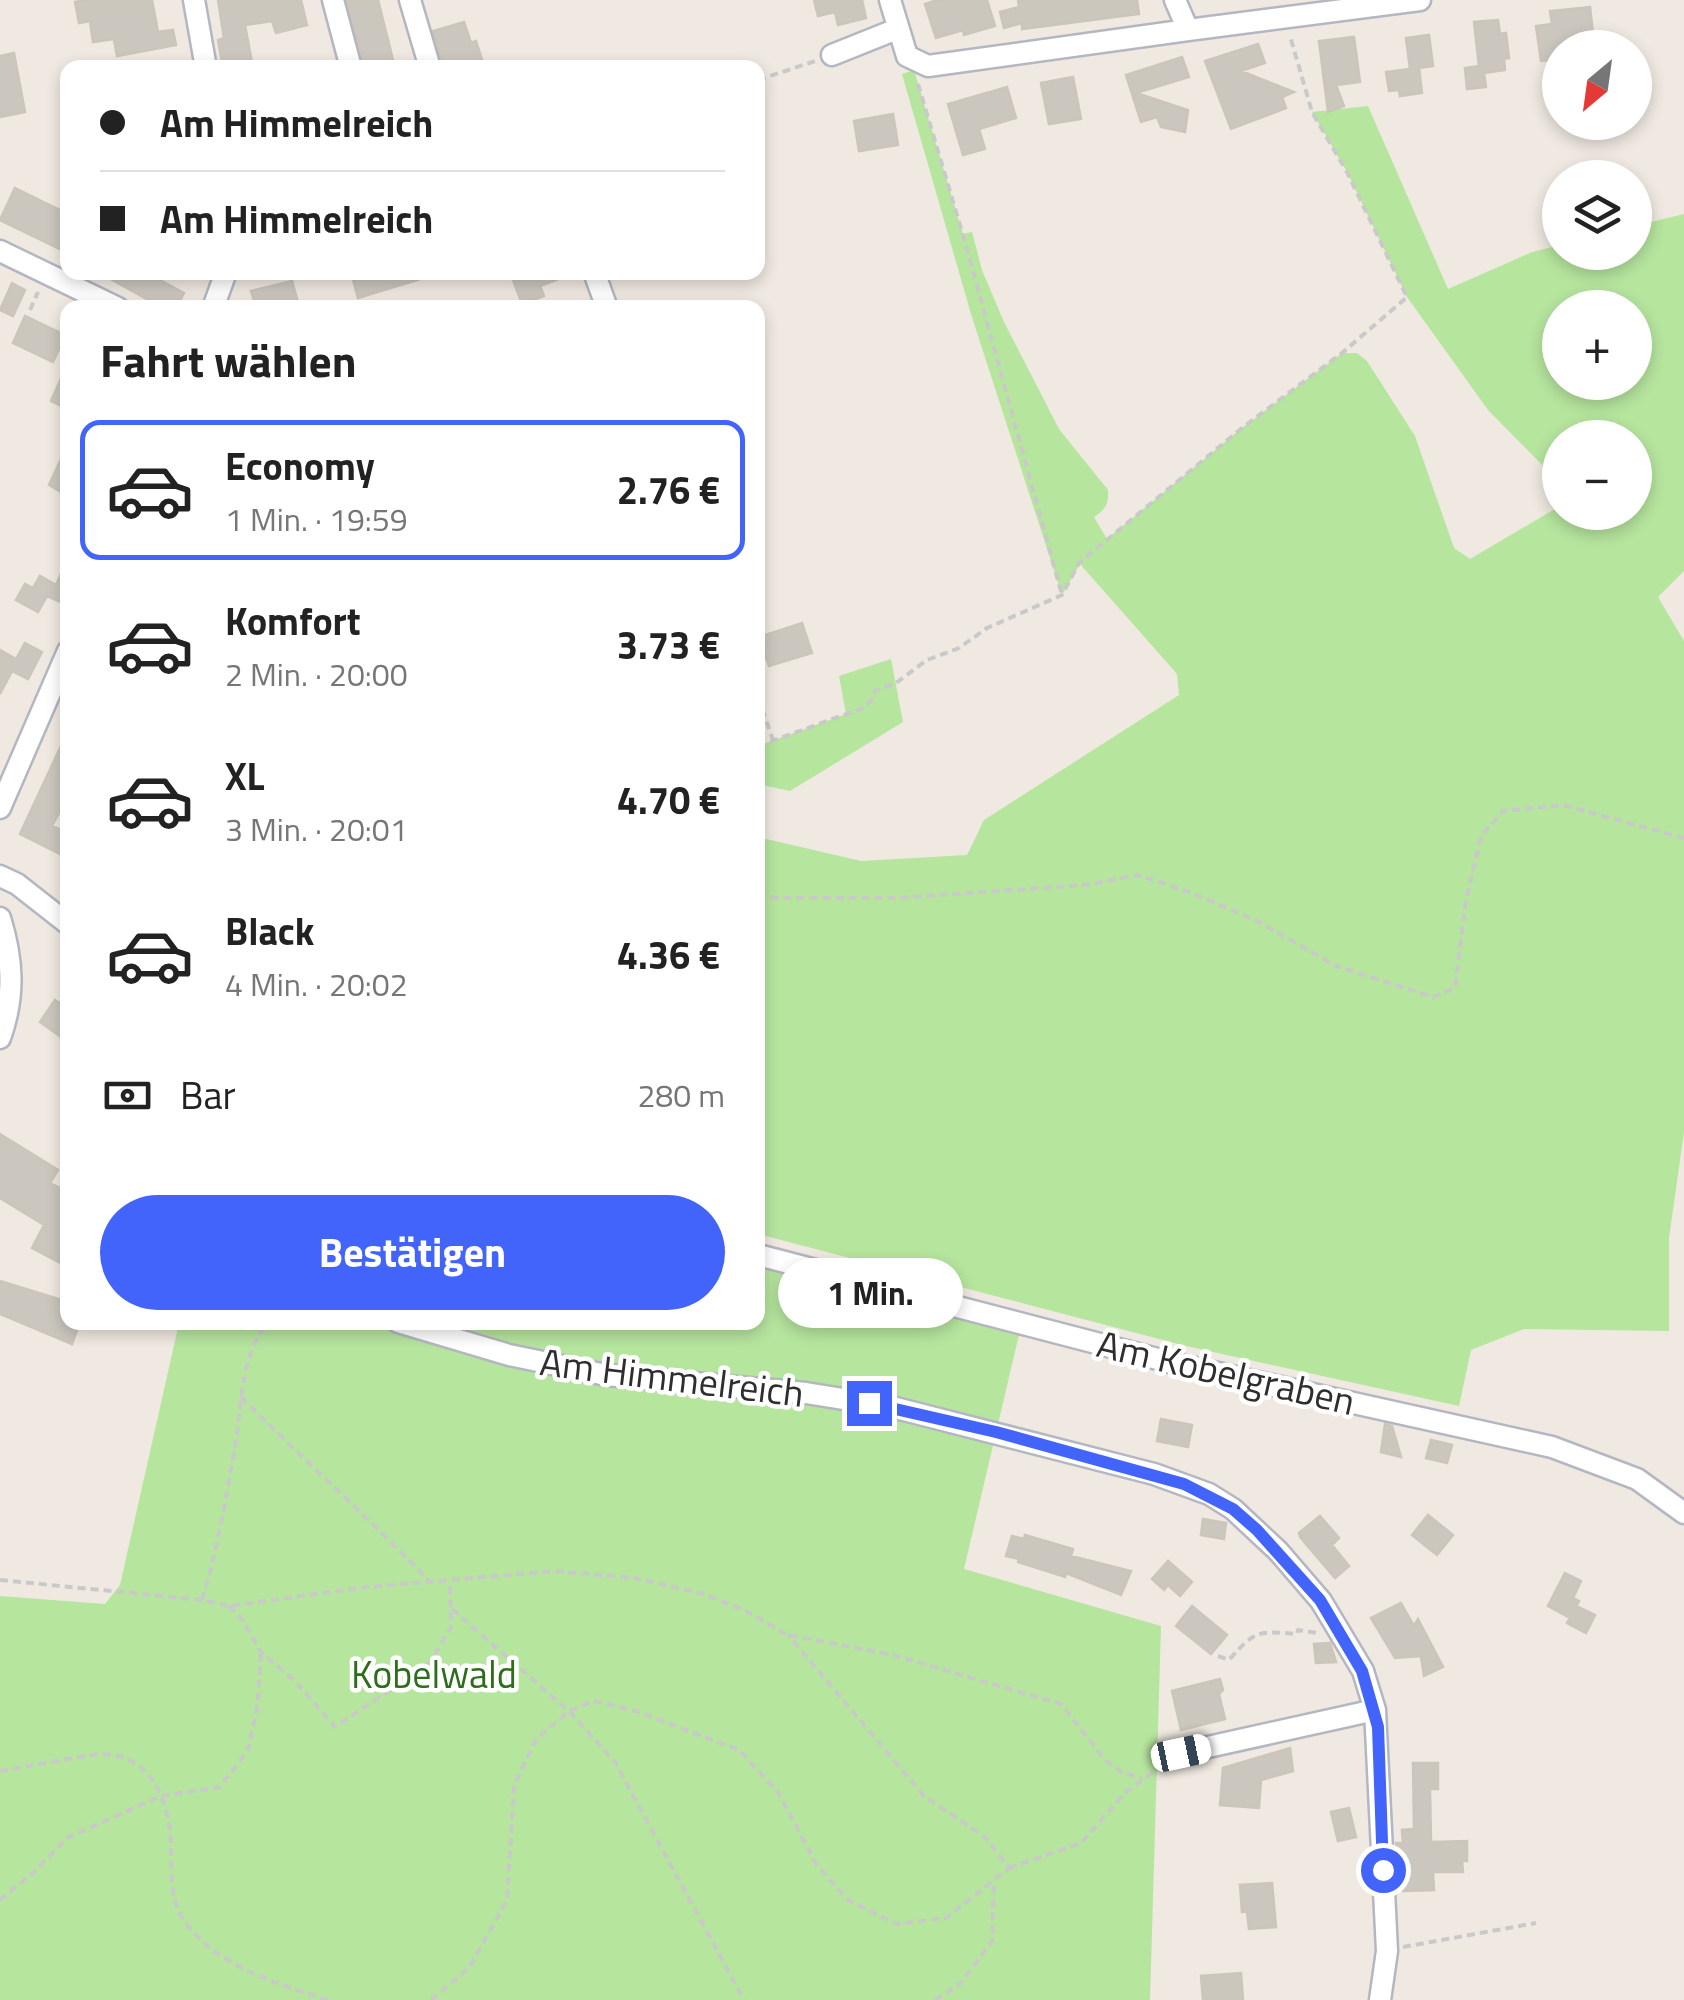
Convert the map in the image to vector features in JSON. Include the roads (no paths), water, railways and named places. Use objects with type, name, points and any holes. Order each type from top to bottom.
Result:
[{"type":"street","points":[[194,0],[205,60]]},
{"type":"street","points":[[333,0],[348,60]]},
{"type":"street","points":[[410,0],[428,60]]},
{"type":"street","points":[[890,0],[908,56],[928,66],[1284,18],[1362,3],[1420,0]]},
{"type":"street","points":[[1175,0],[1188,30]]},
{"type":"street","points":[[832,55],[897,29]]},
{"type":"street","points":[[0,251],[101,300]]},
{"type":"street","points":[[0,808],[60,669]]},
{"type":"street","points":[[0,876],[17,884],[60,918]]},
{"type":"street","points":[[0,918],[13,986],[0,1038]]},
{"type":"street","name":"Am Kobelgraben","points":[[765,1257],[1173,1362],[1530,1441],[1612,1468],[1684,1513]]},
{"type":"street","name":"Am Himmelreich","points":[[425,1330],[509,1355],[606,1375],[806,1393],[892,1408],[1154,1474],[1209,1494],[1233,1509],[1303,1578],[1336,1623],[1362,1671],[1376,1710],[1387,1950],[1380,2000]]},
{"type":"street","points":[[1181,1753],[1376,1710]]},
{"type":"park label","name":"Kobelwald","points":[[434,1674]]}]
